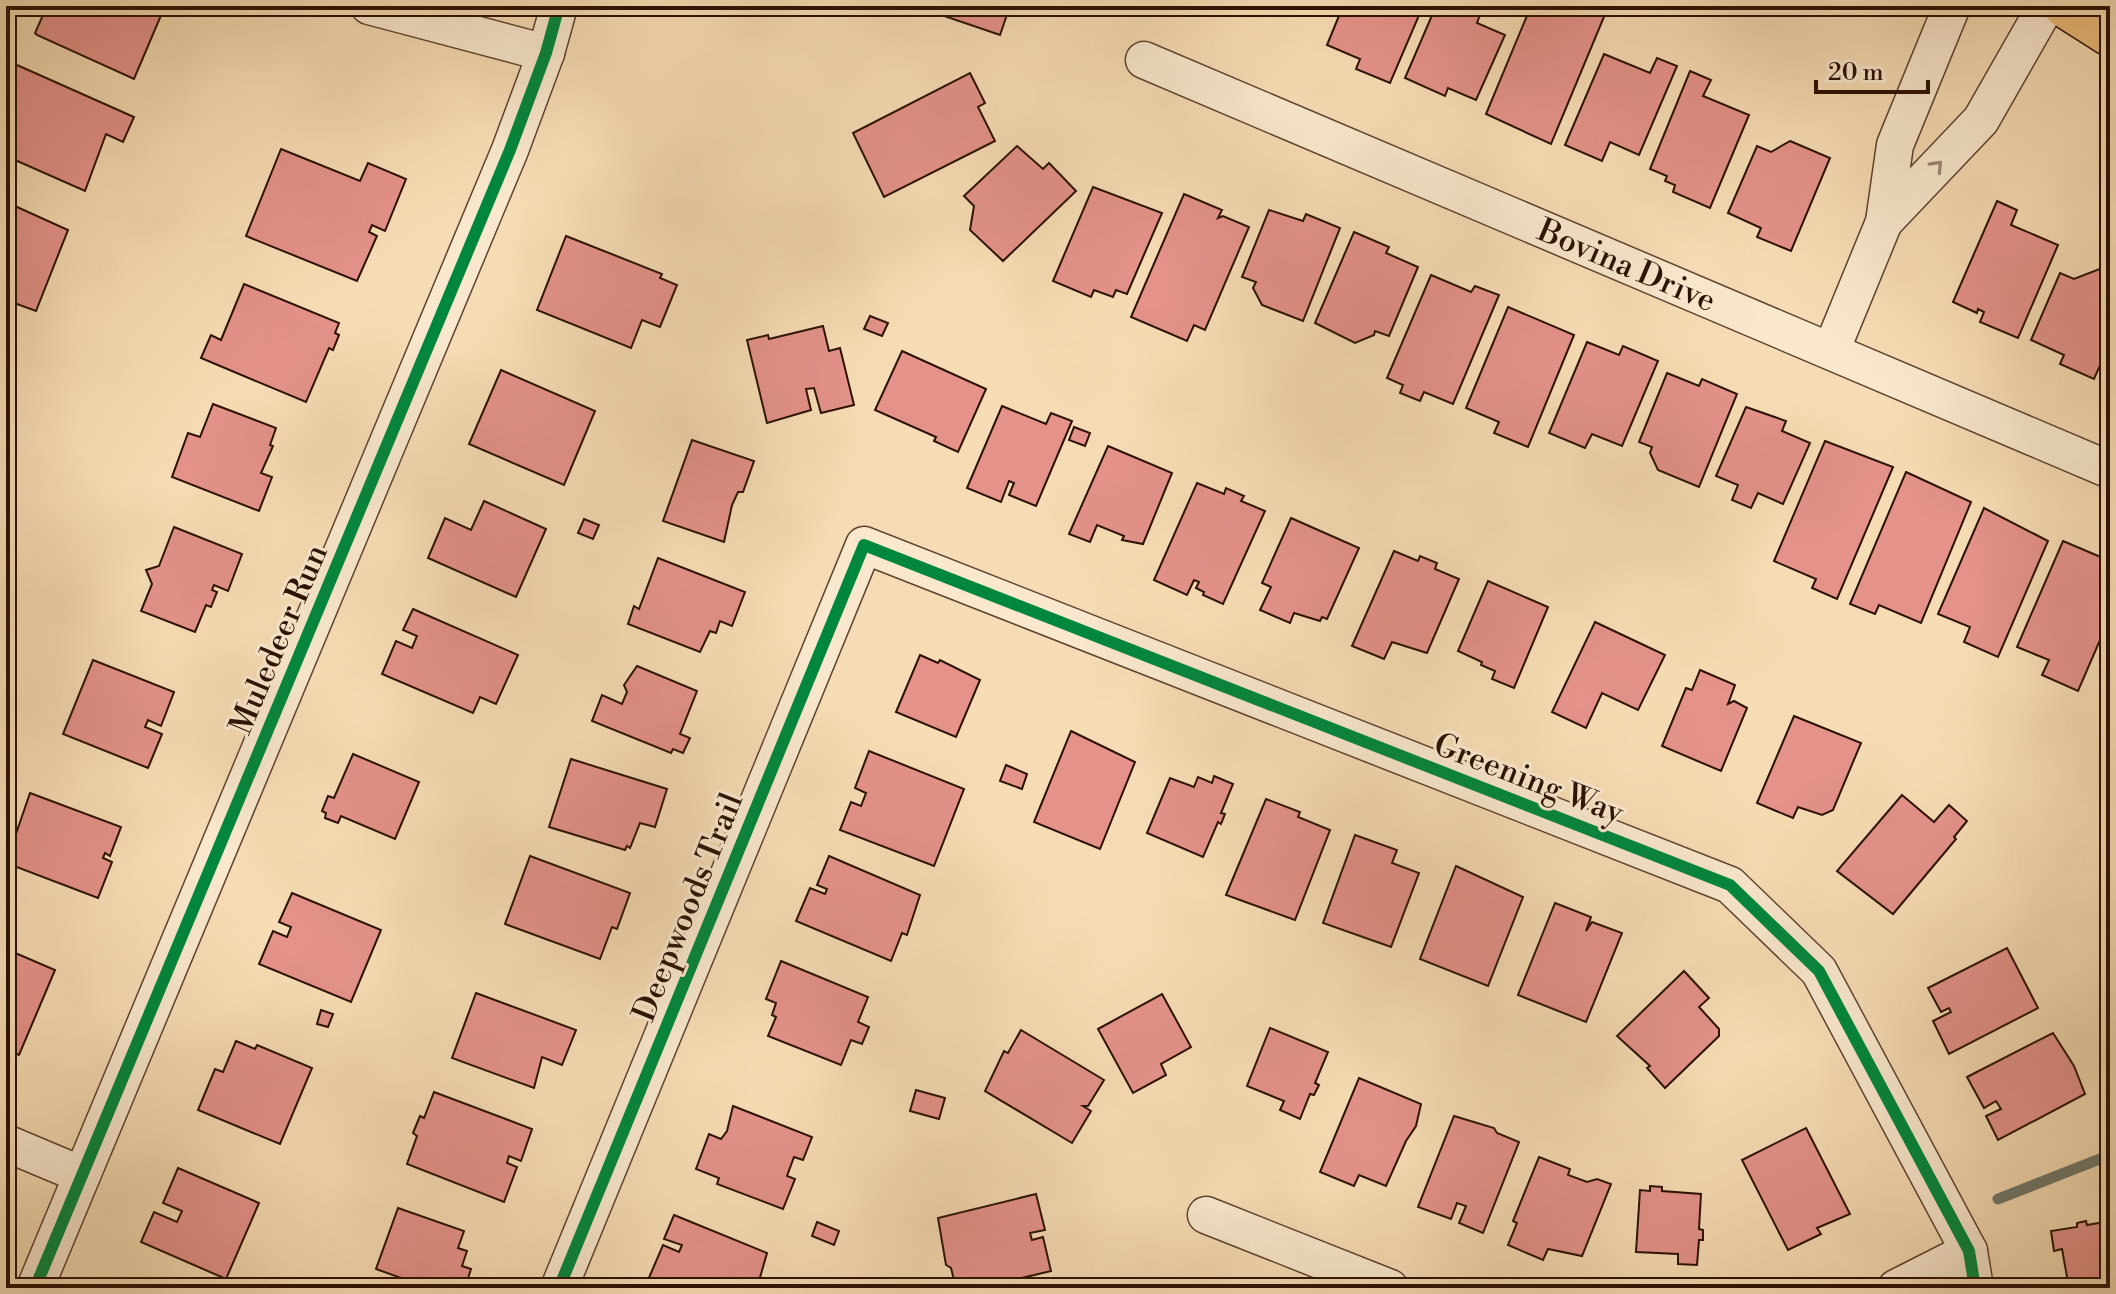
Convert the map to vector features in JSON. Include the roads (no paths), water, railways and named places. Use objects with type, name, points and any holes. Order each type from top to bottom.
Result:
[{"type":"main road","points":[[2066,6],[2110,34]]},
{"type":"street","points":[[369,6],[546,53]]},
{"type":"street","name":"Muledeer Run","points":[[35,1288],[510,150],[546,53],[559,6]]},
{"type":"street","points":[[1831,351],[1884,222],[1895,145],[1952,6]]},
{"type":"street","points":[[1884,222],[1981,120],[2046,6]]},
{"type":"street","name":"Bovina Drive","points":[[1144,60],[2110,470]]},
{"type":"street","name":"Greening Way","points":[[864,545],[1730,885],[1819,971],[1969,1251],[1975,1288]]},
{"type":"street","name":"Deepwoods Trail","points":[[559,1288],[864,545]]},
{"type":"street","points":[[6,1143],[82,1175]]},
{"type":"street","points":[[1206,1215],[1390,1288]]},
{"type":"street","points":[[1896,1288],[1969,1251]]},
{"type":"waterway","points":[[1998,1199],[2110,1155]]}]
